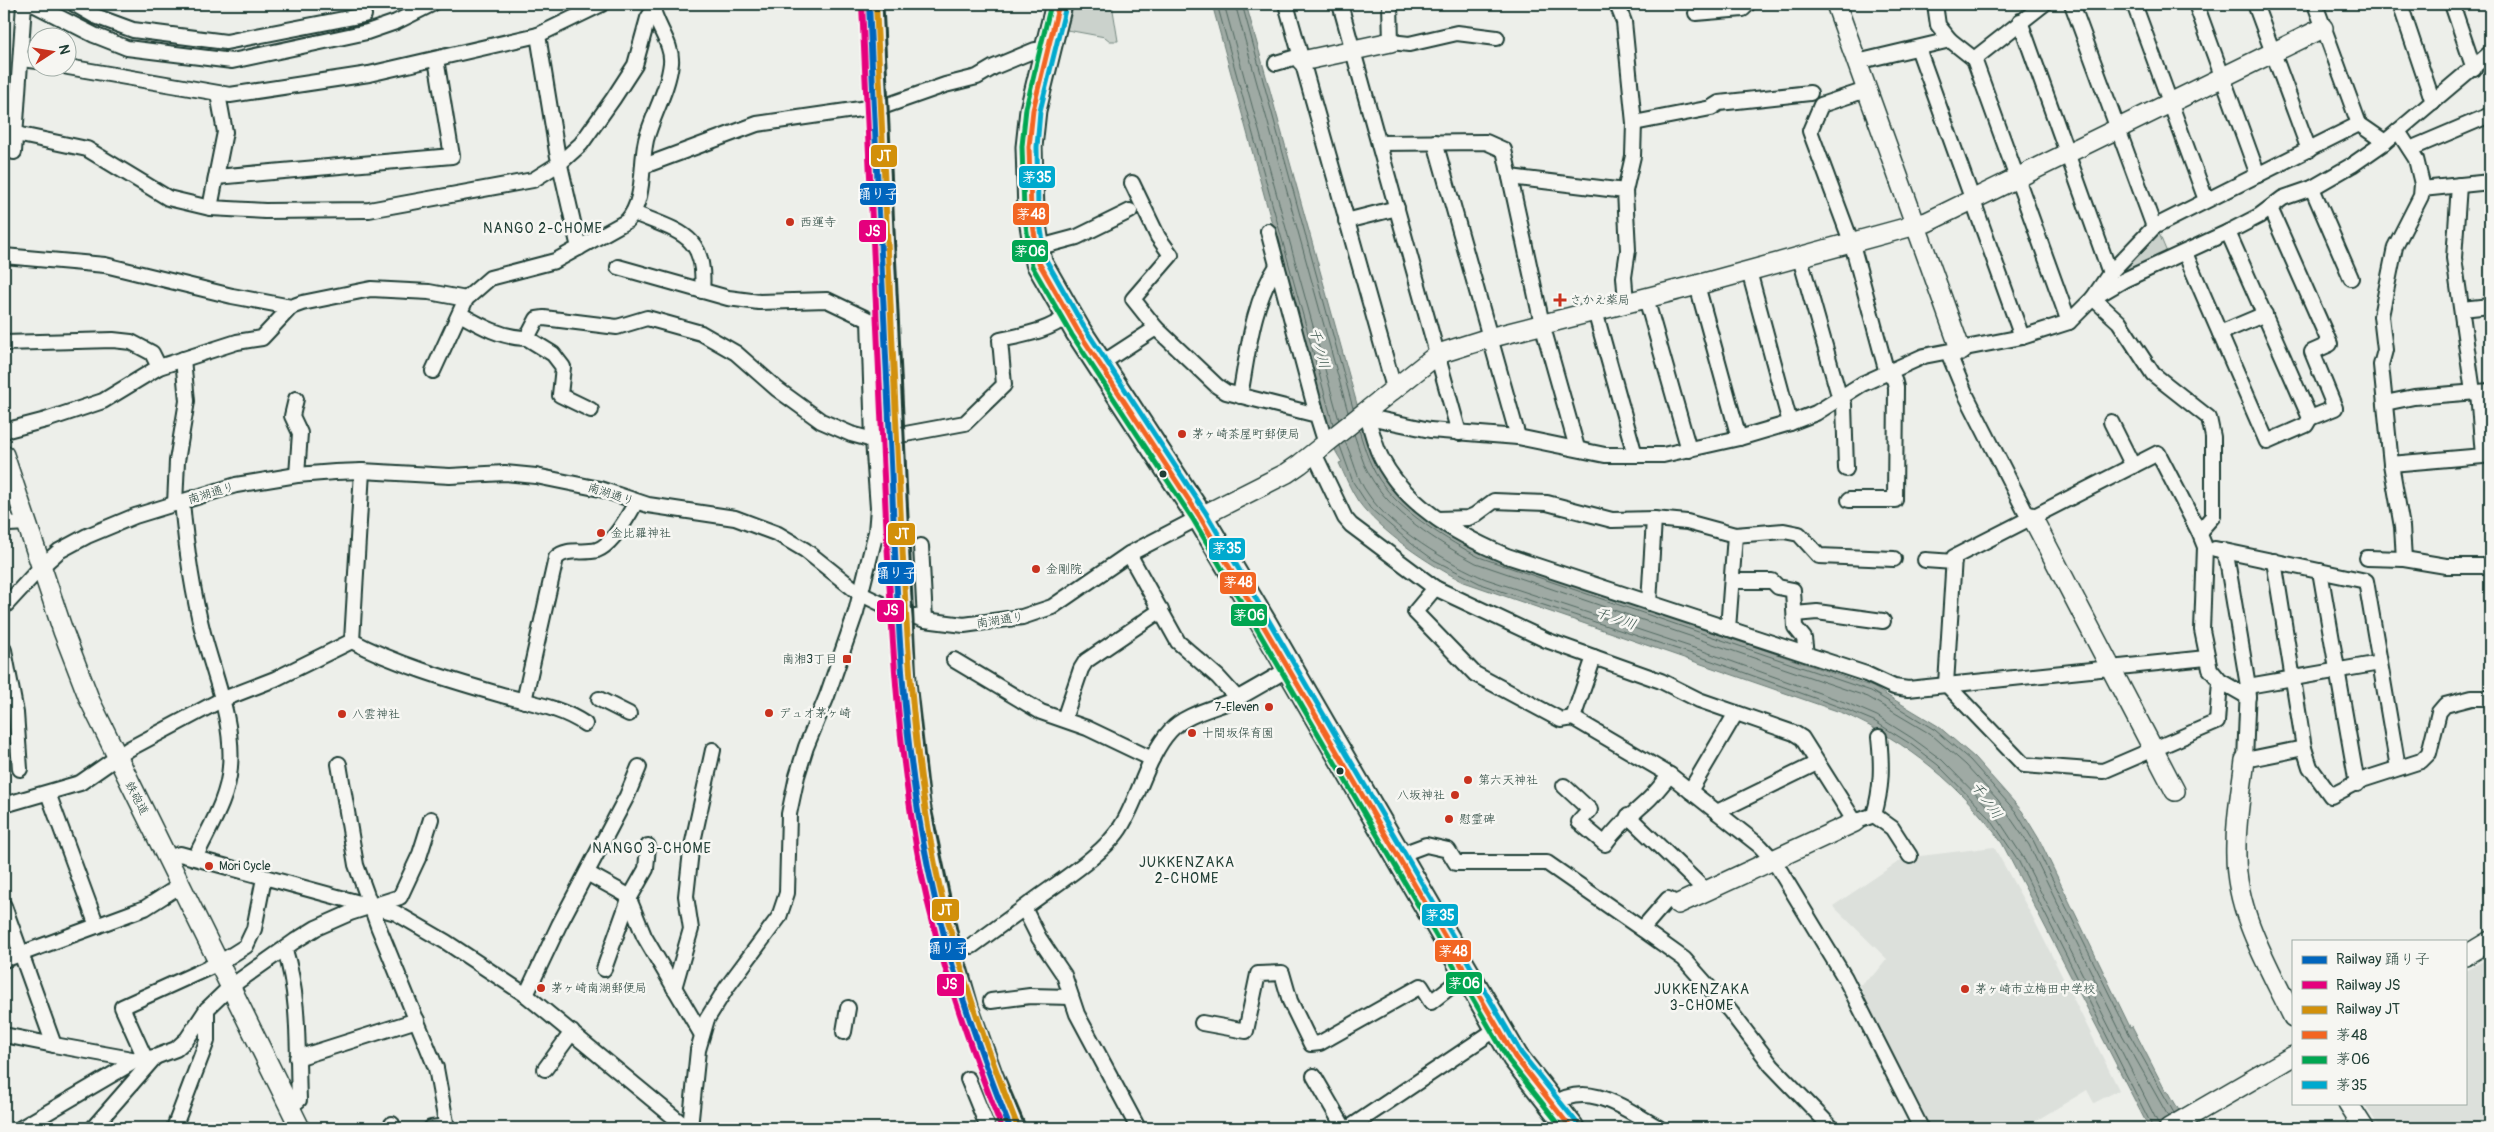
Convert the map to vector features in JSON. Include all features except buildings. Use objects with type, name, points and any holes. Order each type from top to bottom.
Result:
[{"type":"highway","points":[[1059,4],[1033,110],[1029,147],[1031,212],[1039,263],[1099,365],[1200,517],[1290,668],[1515,1057],[1571,1128]]},
{"type":"street","points":[[4,146],[14,152],[24,4]]},
{"type":"street","points":[[33,4],[94,35],[127,48],[232,61],[367,32],[396,22],[432,4]]},
{"type":"street","points":[[74,4],[96,16],[133,30],[226,42],[363,9],[367,32]]},
{"type":"street","points":[[78,69],[230,95],[330,81],[538,35],[602,4]]},
{"type":"street","points":[[1286,4],[1394,388]]},
{"type":"street","points":[[1340,4],[1459,433]]},
{"type":"street","points":[[1390,4],[1391,42]]},
{"type":"street","points":[[1617,4],[1624,22],[1634,123],[1632,156],[1625,191],[1628,250],[1624,277],[1626,302]]},
{"type":"street","points":[[1696,12],[1743,9],[1748,4]]},
{"type":"street","points":[[1836,4],[1916,226],[1965,393],[2025,511],[2032,517],[2175,791]]},
{"type":"street","points":[[1935,4],[1938,25],[1950,40],[1974,59],[2069,322]]},
{"type":"street","points":[[1974,59],[2044,4]]},
{"type":"street","points":[[2072,4],[2154,228]]},
{"type":"street","points":[[2134,4],[2206,200]]},
{"type":"street","points":[[2196,4],[2258,175]]},
{"type":"street","points":[[2255,4],[2309,150]]},
{"type":"street","points":[[2315,4],[2360,124],[2385,142]]},
{"type":"street","points":[[2400,4],[2433,102]]},
{"type":"street","points":[[2452,4],[2474,69]]},
{"type":"street","points":[[16,134],[87,149],[168,198],[210,208],[265,212],[369,210],[533,180],[560,164],[581,144],[632,72],[654,6]]},
{"type":"street","points":[[433,371],[466,299],[490,278],[555,261],[627,221],[634,213],[644,166],[646,141],[664,90],[671,62],[654,6]]},
{"type":"street","points":[[2020,21],[2066,155],[2110,272]]},
{"type":"street","points":[[1200,517],[1287,473],[1320,449],[1438,354],[1489,338],[1800,258],[1916,226],[1972,201],[2170,105],[2222,77],[2273,54],[2323,28]]},
{"type":"street","points":[[1276,62],[1391,42],[1408,44],[1457,33],[1497,38]]},
{"type":"street","points":[[538,35],[560,164],[579,248]]},
{"type":"street","points":[[1857,62],[1950,40]]},
{"type":"street","points":[[1918,48],[2022,337]]},
{"type":"street","points":[[644,166],[757,124],[888,105],[945,85],[977,77],[994,67],[1035,50],[1048,50]]},
{"type":"street","points":[[2093,298],[2124,280],[2228,232],[2270,208],[2283,198],[2312,188],[2352,165],[2385,142],[2474,69],[2490,53]]},
{"type":"street","points":[[21,59],[28,60]]},
{"type":"street","points":[[216,177],[452,156],[436,59]]},
{"type":"street","points":[[1849,501],[1895,500],[1896,387],[1894,379],[1887,373],[1852,244],[1810,131],[1821,105],[1866,90]]},
{"type":"street","points":[[1634,123],[1712,108],[1719,103],[1810,93]]},
{"type":"street","points":[[210,208],[225,132],[218,94]]},
{"type":"street","points":[[2410,150],[2490,115]]},
{"type":"street","points":[[1366,411],[1378,419],[1459,433],[1518,437],[1605,455],[1663,455],[1739,438],[1816,413],[1862,384],[1924,356],[2022,337],[2069,322],[2093,298],[2110,272],[2154,228],[2206,200],[2360,124]]},
{"type":"street","points":[[2398,131],[2416,159],[2422,189],[2421,196],[2395,247],[2381,316],[2385,350],[2381,365],[2391,464],[2402,527],[2404,559]]},
{"type":"street","points":[[1435,142],[1518,437]]},
{"type":"street","points":[[1379,143],[1486,142],[1504,150],[1542,324],[1577,448]]},
{"type":"street","points":[[1510,177],[1625,191]]},
{"type":"street","points":[[2422,189],[2490,182]]},
{"type":"street","points":[[1132,184],[1158,237],[1171,255],[1133,299],[1156,328],[1217,386],[1240,396],[1317,415]]},
{"type":"street","points":[[2391,464],[2483,456],[2480,392],[2462,310],[2454,258],[2459,185]]},
{"type":"street","points":[[2312,188],[2351,278]]},
{"type":"street","points":[[1346,221],[1397,208]]},
{"type":"street","points":[[2185,253],[2267,442],[2306,425],[2310,418],[2336,408],[2312,352],[2330,344],[2270,208]]},
{"type":"street","points":[[1036,248],[1072,239],[1130,211]]},
{"type":"street","points":[[634,213],[682,234],[696,246],[702,258],[704,272],[702,291]]},
{"type":"street","points":[[1268,230],[1317,415],[1320,449],[1345,518],[1351,525],[1435,588],[1546,640],[1661,681],[1699,700],[1794,733],[1802,738],[1855,822]]},
{"type":"street","points":[[2228,232],[2310,418]]},
{"type":"street","points":[[4,256],[105,265],[232,296],[291,307]]},
{"type":"street","points":[[1800,258],[1840,398],[1844,404],[1846,469]]},
{"type":"street","points":[[1240,396],[1253,328],[1268,279],[1276,266]]},
{"type":"street","points":[[618,267],[728,298],[759,302],[827,300],[869,320],[872,440],[878,508],[876,532],[859,593],[856,612],[797,776],[789,814],[787,893],[779,917],[727,987],[707,1019],[702,1035],[688,1128]]},
{"type":"street","points":[[1749,271],[1790,423]]},
{"type":"street","points":[[1697,285],[1739,438]]},
{"type":"street","points":[[4,431],[54,418],[103,401],[159,367],[237,342],[262,338],[291,307],[302,303],[371,289],[428,292],[466,299]]},
{"type":"street","points":[[1646,298],[1688,450]]},
{"type":"street","points":[[2093,298],[2119,322],[2152,374],[2209,418],[2213,437],[2213,516],[2200,532]]},
{"type":"street","points":[[2462,310],[2490,306]]},
{"type":"street","points":[[1595,311],[1635,455]]},
{"type":"street","points":[[460,314],[496,333],[512,338],[527,338],[554,354],[563,367],[560,395],[591,410]]},
{"type":"street","points":[[2220,333],[2265,314]]},
{"type":"street","points":[[527,338],[537,319],[544,318],[617,327],[647,318],[683,326],[701,333],[736,353],[777,389],[821,421],[851,434],[872,440],[965,423],[1004,385],[1000,340],[1039,331],[1061,321],[1068,315]]},
{"type":"street","points":[[1099,365],[1156,328]]},
{"type":"street","points":[[4,343],[113,340],[131,342],[152,353],[159,367]]},
{"type":"street","points":[[183,359],[187,401],[176,461],[178,503],[199,617],[222,700],[229,734],[230,768],[220,809],[195,858]]},
{"type":"street","points":[[2385,403],[2414,397],[2480,392]]},
{"type":"street","points":[[296,399],[292,416],[300,433],[297,475]]},
{"type":"street","points":[[1366,411],[1379,452],[1396,480],[1419,504],[1438,519],[1478,543],[1506,556],[1806,654],[1894,687],[1908,690],[2110,666],[2206,658]]},
{"type":"street","points":[[2111,422],[2133,466]]},
{"type":"street","points":[[2220,680],[2217,722],[2103,771],[2024,764],[1946,684],[1954,557],[2158,453],[2200,532],[2205,547],[2201,607],[2202,630],[2206,658],[2210,669],[2220,680],[2248,692],[2292,678],[2380,663]]},
{"type":"street","name":"鉄砲道","points":[[5,463],[76,666],[117,758],[300,1128]]},
{"type":"street","points":[[352,641],[362,471]]},
{"type":"street","name":"南湖通り","points":[[4,607],[41,567],[59,551],[87,536],[135,516],[236,485],[297,475],[362,471],[450,476],[505,473],[536,476],[600,489],[636,502],[735,518],[778,534],[805,550],[859,593],[892,610],[925,620],[964,625],[1022,617],[1052,607],[1129,554],[1200,517]]},
{"type":"street","points":[[1438,519],[1475,516],[1489,503],[1494,501],[1547,503],[1612,520],[1654,519],[1699,524],[1735,535],[1784,531],[1799,534],[1819,556],[1894,559]]},
{"type":"street","points":[[524,701],[556,558],[566,552],[596,550],[603,547],[626,521],[636,502]]},
{"type":"street","points":[[4,514],[9,524],[27,523]]},
{"type":"street","points":[[1649,603],[1654,519]]},
{"type":"street","points":[[1728,629],[1735,535]]},
{"type":"street","points":[[921,546],[925,620]]},
{"type":"street","points":[[2205,547],[2366,580],[2398,768]]},
{"type":"street","points":[[2222,550],[2227,560],[2248,692],[2236,857],[2240,889],[2258,944],[2292,1015]]},
{"type":"street","points":[[1129,554],[1178,642],[1218,677],[1237,698]]},
{"type":"street","points":[[2367,558],[2404,559],[2446,566],[2490,566]]},
{"type":"street","points":[[1925,560],[1954,562]]},
{"type":"street","points":[[2274,561],[2304,748],[2310,767],[2331,796],[2398,768],[2421,761],[2429,753],[2439,712],[2445,705],[2472,698],[2490,698]]},
{"type":"street","points":[[2320,571],[2357,784]]},
{"type":"street","points":[[1732,581],[1772,581],[1778,587],[1794,590],[1795,627],[1804,638],[1806,654]]},
{"type":"street","points":[[1435,588],[1415,612],[1475,674],[1561,720],[1573,718],[1670,775],[1760,846],[1774,861],[1845,978],[1922,1128]]},
{"type":"street","points":[[1064,719],[1081,669],[1086,661],[1160,610]]},
{"type":"street","points":[[1795,614],[1817,612],[1883,621]]},
{"type":"street","points":[[4,805],[80,783],[129,749],[222,700],[275,679],[352,641]]},
{"type":"street","points":[[352,641],[368,650],[445,677],[563,712],[585,724]]},
{"type":"street","points":[[4,650],[16,714],[20,769]]},
{"type":"street","points":[[1573,718],[1594,657]]},
{"type":"street","points":[[954,660],[1041,712],[1064,719],[1152,759]]},
{"type":"street","points":[[972,946],[1091,858],[1113,838],[1122,825],[1152,759],[1169,731],[1177,725],[1237,698],[1290,668]]},
{"type":"street","points":[[599,699],[629,714]]},
{"type":"street","points":[[1690,791],[1736,713]]},
{"type":"street","points":[[1874,815],[1881,792],[1882,766],[1879,737]]},
{"type":"street","points":[[2244,760],[2304,748]]},
{"type":"street","points":[[674,988],[691,929],[686,896],[691,851],[713,750]]},
{"type":"street","points":[[1717,812],[1817,763]]},
{"type":"street","points":[[339,764],[356,865],[385,944],[436,1068],[447,1127],[431,1128]]},
{"type":"street","points":[[526,995],[627,796],[639,767]]},
{"type":"street","points":[[1564,786],[1590,810],[1580,822],[1604,844],[1628,816],[1648,801],[1670,775]]},
{"type":"street","points":[[48,793],[97,926]]},
{"type":"street","points":[[1642,929],[1668,899],[1678,904],[1874,815]]},
{"type":"street","points":[[1874,815],[1892,828],[1910,856]]},
{"type":"street","points":[[1628,816],[1706,891]]},
{"type":"street","points":[[21,1128],[146,1058],[176,1048],[186,1039],[207,1009],[230,987],[316,928],[400,897],[420,854],[431,819]]},
{"type":"street","points":[[1399,855],[1426,845],[1448,850],[1456,863],[1548,863],[1684,959],[1730,1011],[1772,1066],[1832,1128]]},
{"type":"street","points":[[604,969],[629,899],[646,869],[648,846]]},
{"type":"street","points":[[168,858],[180,854],[396,913],[446,942],[526,995],[688,1128]]},
{"type":"street","points":[[587,873],[626,894],[644,936],[702,1035]]},
{"type":"street","points":[[146,1058],[122,1007],[219,963],[246,946],[254,929],[264,878]]},
{"type":"street","points":[[4,960],[145,908],[181,885]]},
{"type":"street","points":[[4,906],[54,1045]]},
{"type":"street","points":[[1024,908],[1039,938],[1064,975],[1071,997],[1091,1042],[1138,1128]]},
{"type":"street","points":[[2466,955],[2490,941]]},
{"type":"street","points":[[284,950],[292,972],[296,998],[299,1100],[290,1107]]},
{"type":"street","points":[[1202,1023],[1246,1031],[1258,974],[1282,973],[1290,1001],[1311,1044],[1320,1043],[1421,986],[1431,1002],[1458,982],[1469,977]]},
{"type":"street","points":[[991,1001],[1030,996],[1071,997]]},
{"type":"street","points":[[844,1032],[848,1008]]},
{"type":"street","points":[[174,1128],[207,1041],[207,1009]]},
{"type":"street","points":[[297,1058],[417,1020]]},
{"type":"street","points":[[1349,1128],[1498,1028]]},
{"type":"street","points":[[544,1068],[572,1032]]},
{"type":"street","points":[[4,1035],[54,1045],[146,1058]]},
{"type":"street","points":[[2169,1128],[2292,1057]]},
{"type":"street","points":[[93,1128],[146,1058]]},
{"type":"street","points":[[1314,1076],[1344,1128]]},
{"type":"street","points":[[968,1079],[988,1128]]},
{"type":"street","points":[[1552,1105],[1566,1097],[1582,1094],[1599,1096],[1659,1128]]},
{"type":"street","points":[[2349,1104],[2364,1128]]},
{"type":"shaded area","points":[[1074,4],[1112,4],[1118,41],[1110,41],[1105,37],[1067,30]]},
{"type":"shaded area","points":[[2158,231],[2168,255],[2108,284]]},
{"type":"shaded area","name":"茅ヶ崎市立梅田中学校","points":[[1994,847],[2031,914],[2119,1090],[2094,1103],[2087,1090],[2024,1128],[1928,1128],[1862,1001],[1864,994],[1860,985],[1876,973],[1887,959],[1833,906],[1904,858]]},
{"type":"shaded area","points":[[2490,957],[2490,1128],[2380,1128],[2365,1104],[2466,1104],[2466,970]]},
{"type":"water","name":"千ノ川","points":[[1212,4],[1246,4],[1365,433],[1378,467],[1389,485],[1409,505],[1432,523],[1481,553],[1873,687],[1938,726],[1974,757],[2022,811],[2039,839],[2130,1027],[2132,1026],[2166,1092],[2168,1091],[2189,1128],[2149,1128],[2002,843],[1969,802],[1932,767],[1890,737],[1843,713],[1464,582],[1436,567],[1406,547],[1367,513],[1355,496],[1339,463],[1342,462],[1336,452],[1316,385]]},
{"type":"railway","points":[[883,4],[916,682],[930,803],[958,935],[978,1005],[1001,1069],[1026,1128]]},
{"type":"rail line","name":"JS","points":[[862,4],[891,613],[894,665],[905,769],[912,821],[928,905],[946,970],[967,1034],[1002,1128]]},
{"type":"rail line","name":"踊り子","points":[[869,4],[898,616],[912,770],[936,905],[954,970],[986,1065],[1010,1128]]},
{"type":"rail line","name":"JT","points":[[876,4],[906,614],[920,768],[927,819],[943,903],[982,1031],[1017,1125]]},
{"type":"transit line","name":"茅06","points":[[1051,4],[1026,108],[1022,146],[1024,212],[1032,266],[1072,335],[1194,521],[1509,1061],[1562,1128]]},
{"type":"transit line","name":"茅48","points":[[1059,4],[1033,110],[1029,147],[1031,212],[1039,263],[1078,331],[1200,517],[1515,1057],[1571,1128]]},
{"type":"transit line","name":"茅35","points":[[1066,6],[1040,111],[1037,147],[1038,211],[1046,260],[1084,327],[1206,513],[1521,1053],[1577,1123]]},
{"type":"place","name":"西運寺","points":[[790,222]]},
{"type":"place","name":"さかえ薬局","points":[[1560,300]]},
{"type":"place","name":"茅ヶ崎茶屋町郵便局","points":[[1182,434]]},
{"type":"place","name":"金比羅神社","points":[[601,533]]},
{"type":"place","name":"金剛院","points":[[1036,569]]},
{"type":"place","name":"南湘3丁目","points":[[847,659]]},
{"type":"place","name":"7-Eleven","points":[[1269,707]]},
{"type":"place","name":"デュオ茅ヶ崎","points":[[769,713]]},
{"type":"place","name":"八雲神社","points":[[342,714]]},
{"type":"place","name":"十間坂保育園","points":[[1192,733]]},
{"type":"place","name":"第六天神社","points":[[1468,780]]},
{"type":"place","name":"八坂神社","points":[[1455,795]]},
{"type":"place","name":"慰霊碑","points":[[1449,819]]},
{"type":"place","name":"Mori Cycle","points":[[209,866]]},
{"type":"place","name":"茅ヶ崎南湖郵便局","points":[[541,988]]},
{"type":"place","name":"茅ヶ崎市立梅田中学校","points":[[1965,989]]},
{"type":"district","name":"NANGO 2-CHOME","points":[[543,228]]},
{"type":"district","name":"NANGO 3-CHOME","points":[[652,848]]},
{"type":"district","name":"JUKKENZAKA 2-CHOME","points":[[1187,870]]},
{"type":"district","name":"JUKKENZAKA 3-CHOME","points":[[1702,998]]}]
